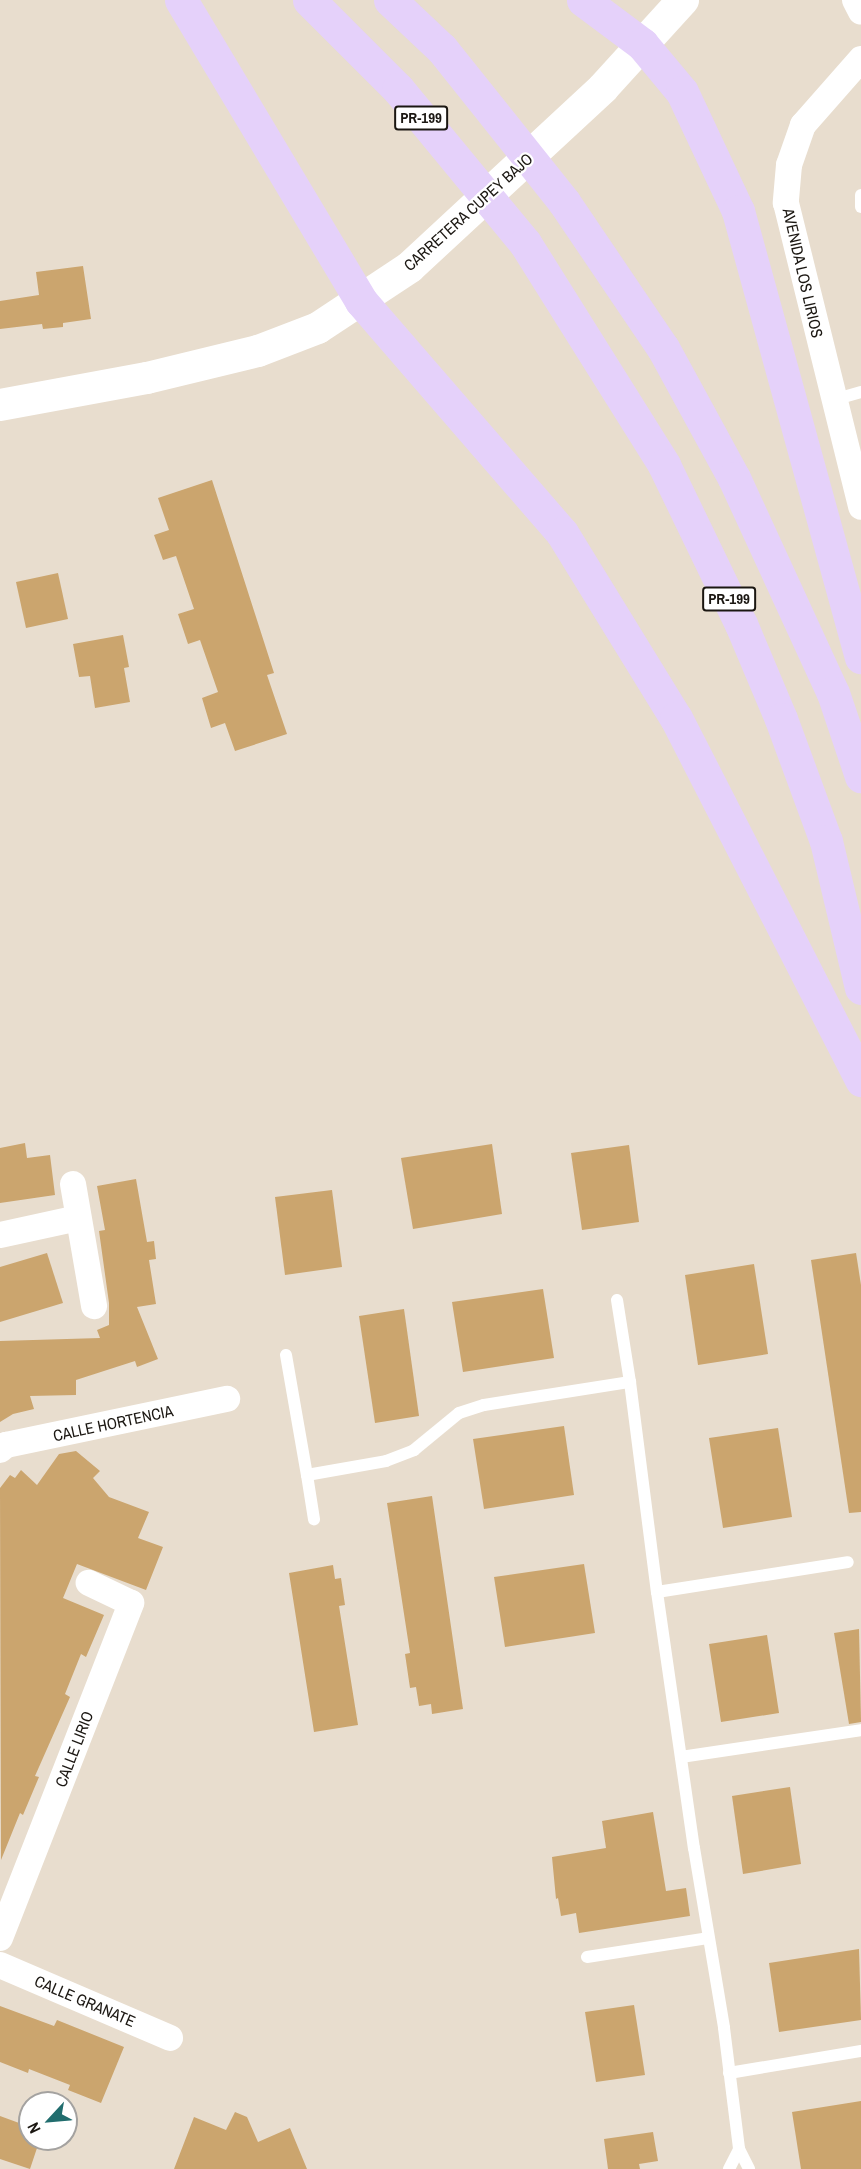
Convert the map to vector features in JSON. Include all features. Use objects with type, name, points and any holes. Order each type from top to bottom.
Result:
[{"type":"main road","points":[[181,0],[361,301],[562,533],[676,718],[861,1080]]},
{"type":"main road","name":"PR-199","points":[[309,0],[398,89],[525,243],[664,465],[741,624],[781,719],[826,841],[861,988]]},
{"type":"main road","points":[[390,0],[442,49],[557,194],[663,348],[739,488],[833,693],[861,776]]},
{"type":"main road","points":[[583,0],[642,44],[682,92],[738,211],[861,657]]},
{"type":"street","name":"CARRETERA CUPEY BAJO","points":[[0,405],[147,378],[258,351],[318,328],[410,267],[603,88],[683,0]]},
{"type":"street","points":[[855,0],[861,12]]},
{"type":"street","name":"AVENIDA LOS LIRIOS","points":[[861,59],[803,125],[789,165],[786,203],[861,507]]},
{"type":"street","points":[[73,1184],[94,1306]]},
{"type":"street","points":[[0,1235],[78,1218]]},
{"type":"street","name":"CALLE HORTENCIA","points":[[0,1450],[6,1445],[227,1399]]},
{"type":"street","name":"CALLE LIRIO","points":[[0,1938],[131,1603],[89,1583]]},
{"type":"street","name":"CALLE GRANATE","points":[[0,1965],[170,2038]]},
{"type":"lane","points":[[861,195],[861,207]]},
{"type":"lane","points":[[833,400],[861,392]]},
{"type":"lane","points":[[617,1300],[657,1592],[739,2149],[749,2169]]},
{"type":"lane","points":[[286,1355],[314,1519]]},
{"type":"lane","points":[[307,1475],[386,1461],[414,1450],[459,1413],[484,1405],[630,1382]]},
{"type":"lane","points":[[657,1592],[848,1562]]},
{"type":"lane","points":[[681,1757],[861,1730]]},
{"type":"lane","points":[[587,1957],[708,1938]]},
{"type":"lane","points":[[729,2073],[861,2051]]},
{"type":"lane","points":[[729,2169],[739,2149]]},
{"type":"building","points":[[83,266],[91,319],[63,323],[63,327],[43,329],[42,324],[0,329],[0,301],[39,295],[36,272]]},
{"type":"building","points":[[212,480],[274,673],[267,675],[287,734],[235,751],[225,723],[211,728],[202,698],[218,692],[200,640],[188,644],[178,614],[194,609],[176,556],[163,560],[154,535],[169,530],[158,498]]},
{"type":"building","points":[[58,573],[68,619],[26,628],[16,582]]},
{"type":"building","points":[[123,635],[129,667],[124,668],[130,702],[95,708],[90,676],[79,677],[73,644]]},
{"type":"building","points":[[25,1143],[27,1158],[50,1155],[55,1195],[0,1203],[0,1148]]},
{"type":"building","points":[[492,1144],[502,1214],[413,1229],[401,1158]]},
{"type":"building","points":[[629,1145],[639,1222],[582,1230],[571,1153]]},
{"type":"building","points":[[136,1179],[147,1242],[154,1241],[156,1259],[149,1260],[156,1304],[137,1307],[158,1359],[137,1367],[135,1361],[76,1380],[76,1395],[30,1396],[34,1409],[13,1414],[0,1422],[0,1341],[100,1338],[97,1330],[109,1325],[109,1303],[99,1231],[105,1230],[97,1186]]},
{"type":"building","points":[[332,1190],[342,1267],[285,1275],[275,1197]]},
{"type":"building","points":[[47,1253],[63,1303],[0,1322],[0,1267]]},
{"type":"building","points":[[856,1253],[861,1285],[861,1512],[849,1513],[811,1260]]},
{"type":"building","points":[[754,1264],[768,1354],[698,1365],[685,1275]]},
{"type":"building","points":[[543,1289],[554,1358],[463,1372],[452,1302]]},
{"type":"building","points":[[404,1309],[419,1416],[375,1423],[359,1316]]},
{"type":"building","points":[[564,1426],[574,1495],[484,1509],[473,1439]]},
{"type":"building","points":[[778,1428],[792,1517],[723,1528],[709,1438]]},
{"type":"building","points":[[76,1451],[100,1471],[93,1478],[109,1497],[149,1512],[138,1538],[163,1547],[146,1590],[77,1564],[63,1598],[104,1615],[86,1657],[81,1654],[65,1694],[70,1697],[35,1776],[39,1777],[23,1815],[20,1813],[1,1860],[0,1488],[10,1475],[15,1478],[21,1470],[37,1485],[59,1454]]},
{"type":"building","points":[[432,1496],[463,1709],[432,1714],[431,1704],[419,1706],[416,1687],[410,1688],[405,1654],[410,1653],[387,1503]]},
{"type":"building","points":[[584,1564],[595,1633],[505,1647],[494,1577]]},
{"type":"building","points":[[333,1565],[335,1579],[341,1578],[345,1605],[339,1606],[358,1725],[314,1732],[289,1573]]},
{"type":"building","points":[[859,1629],[861,1722],[849,1724],[834,1633]]},
{"type":"building","points":[[767,1635],[779,1713],[721,1722],[709,1644]]},
{"type":"building","points":[[790,1787],[801,1864],[743,1874],[732,1796]]},
{"type":"building","points":[[653,1812],[666,1891],[686,1888],[690,1916],[579,1933],[576,1913],[561,1916],[558,1898],[556,1899],[552,1857],[606,1848],[602,1821]]},
{"type":"building","points":[[859,1949],[861,2020],[779,2032],[769,1963]]},
{"type":"building","points":[[634,2005],[645,2075],[596,2082],[585,2012]]},
{"type":"building","points":[[0,2006],[54,2026],[57,2020],[124,2047],[101,2103],[78,2094],[78,2091],[68,2090],[70,2085],[29,2069],[28,2073],[0,2062]]},
{"type":"building","points":[[861,2101],[861,2169],[801,2169],[792,2112]]},
{"type":"building","points":[[235,2112],[247,2117],[258,2142],[290,2128],[307,2169],[174,2169],[194,2117],[226,2130]]},
{"type":"building","points":[[0,2116],[18,2123],[18,2151],[36,2151],[30,2169],[0,2159]]},
{"type":"building","points":[[653,2132],[658,2161],[639,2164],[640,2169],[608,2169],[604,2139]]}]
